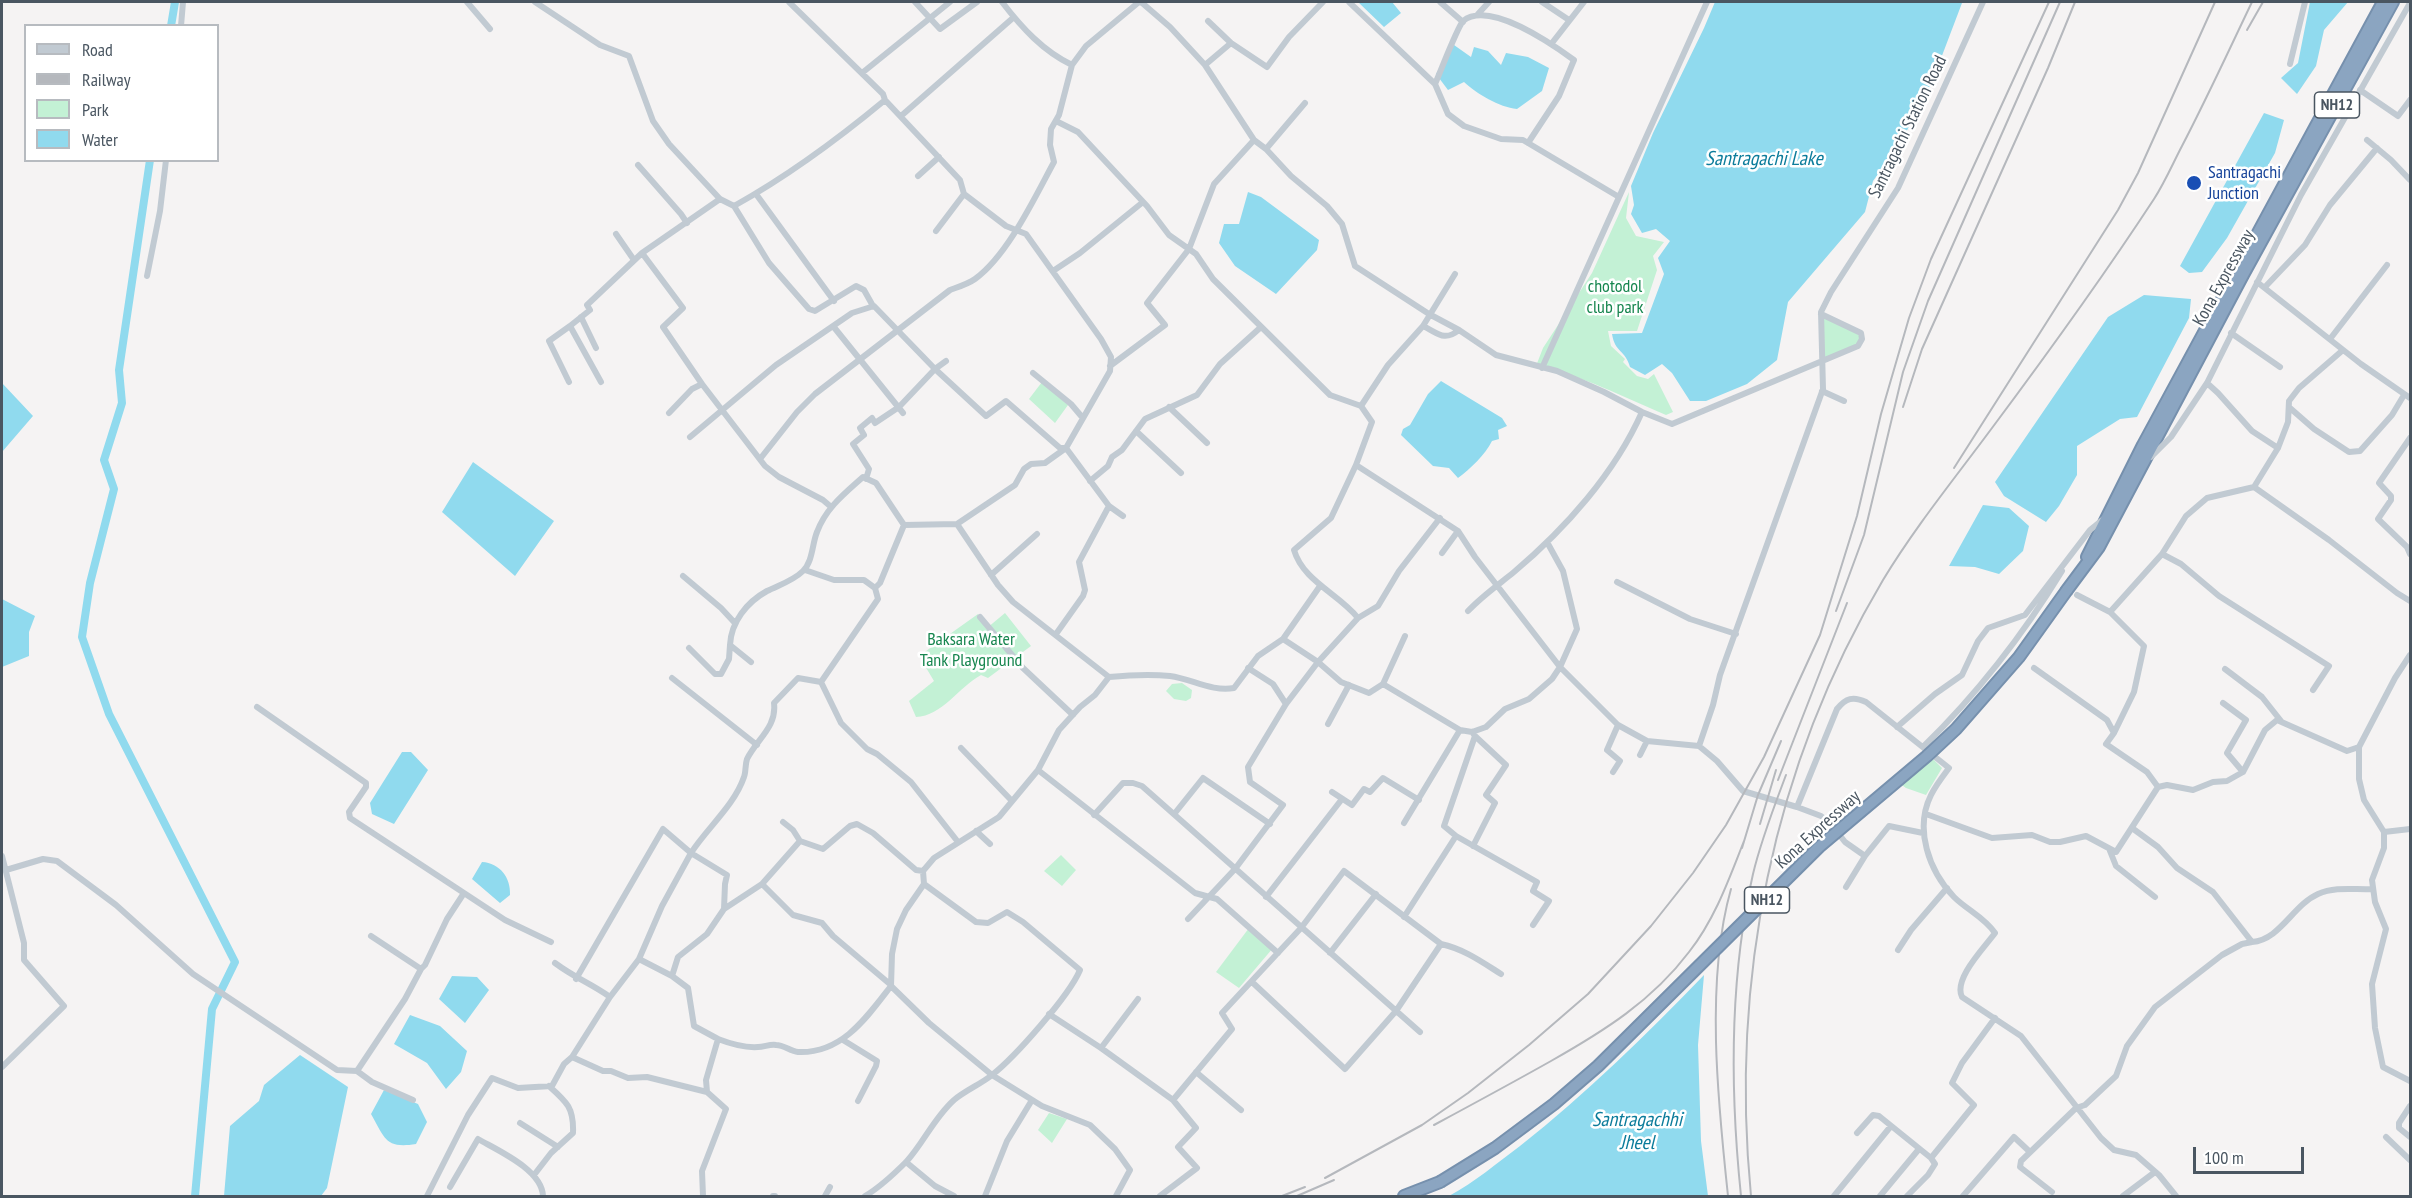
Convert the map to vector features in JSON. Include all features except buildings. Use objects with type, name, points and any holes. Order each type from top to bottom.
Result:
[{"type":"highway","name":"Kona Expressway","points":[[2227,296],[2383,2]]},
{"type":"highway","name":"Kona Expressway","points":[[2082,569],[2092,542],[2220,308],[2393,2]]},
{"type":"highway","name":"Kona Expressway","points":[[1416,1197],[1495,1148],[1554,1104],[1819,847],[1956,729],[2019,657],[2099,547],[2220,308]]},
{"type":"highway","name":"Kona Expressway","points":[[1404,1197],[1440,1182]]},
{"type":"street","points":[[181,24],[183,2]]},
{"type":"street","points":[[467,2],[490,29]]},
{"type":"street","points":[[535,2],[600,45],[628,56],[653,121],[669,144],[720,199],[734,206],[769,263],[798,298],[815,310],[834,301],[856,286],[864,290],[873,306],[897,331],[986,416],[1006,401],[1027,422],[1060,448],[1066,448]]},
{"type":"street","points":[[789,2],[883,94],[885,100],[960,180],[964,194],[1006,226],[1026,234],[1101,339],[1111,357],[1105,382],[1082,417],[1066,448],[1045,463],[1032,464],[1024,469],[1015,485],[957,524],[904,525]]},
{"type":"street","points":[[915,2],[940,29],[976,2]]},
{"type":"street","points":[[862,73],[950,2]]},
{"type":"street","points":[[1002,2],[1040,44],[1056,57],[1072,65]]},
{"type":"street","points":[[760,459],[815,393],[950,290],[973,281],[984,272],[1017,229],[1054,162],[1050,145],[1051,129],[1056,121],[1072,65],[1086,46],[1140,2],[1170,27],[1205,65],[1254,140],[1266,149],[1291,176],[1328,206],[1342,224],[1355,266],[1429,314],[1459,330],[1496,356],[1557,371],[1672,424],[1852,349],[1862,339],[1861,333],[1821,314]]},
{"type":"street","points":[[1208,21],[1231,43],[1267,67],[1289,37],[1323,2]]},
{"type":"street","points":[[1349,2],[1435,84],[1448,114],[1464,126],[1501,139],[1523,140],[1619,196]]},
{"type":"street","points":[[1440,2],[1463,22]]},
{"type":"street","points":[[1435,84],[1463,22],[1478,14],[1489,2]]},
{"type":"street","points":[[1542,2],[1569,20]]},
{"type":"street","points":[[1551,43],[1584,2]]},
{"type":"street","points":[[1542,368],[1707,2]]},
{"type":"street","name":"Santragachi Station Road","points":[[1699,746],[1720,675],[1822,391],[1824,361],[1821,345],[1821,314],[1831,292],[1898,188],[1983,2]]},
{"type":"street","points":[[2290,64],[2305,2]]},
{"type":"street","points":[[2142,465],[2171,437],[2207,383],[2301,195],[2410,3]]},
{"type":"street","points":[[1478,14],[1510,20],[1551,43],[1574,60],[1559,96],[1528,143]]},
{"type":"street","points":[[902,116],[1014,17]]},
{"type":"street","points":[[1205,65],[1231,43]]},
{"type":"street","points":[[2360,90],[2398,116],[2410,100]]},
{"type":"street","points":[[734,206],[756,194],[844,134],[885,100]]},
{"type":"street","points":[[1266,149],[1305,103]]},
{"type":"street","points":[[1056,121],[1078,132],[1143,202],[1169,235],[1196,254],[1213,279],[1330,395],[1361,406],[1372,422],[1356,465],[1331,518],[1294,550],[1297,559],[1320,586],[1352,610],[1358,618]]},
{"type":"street","points":[[1110,366],[1165,325],[1147,303],[1189,249],[1214,184],[1254,140]]},
{"type":"street","points":[[2367,140],[2410,180]]},
{"type":"street","points":[[2265,286],[2305,245],[2330,205],[2377,148]]},
{"type":"street","points":[[918,176],[939,157]]},
{"type":"street","points":[[147,276],[160,211],[166,162]]},
{"type":"street","points":[[638,165],[687,223]]},
{"type":"street","points":[[756,194],[834,301]]},
{"type":"street","points":[[936,231],[964,194]]},
{"type":"street","points":[[569,382],[549,340],[590,310],[587,305],[642,253],[720,199]]},
{"type":"street","points":[[1053,271],[1080,253],[1143,202]]},
{"type":"street","points":[[616,234],[634,260]]},
{"type":"street","points":[[642,253],[683,308],[663,327],[702,384],[760,459],[779,477],[830,506]]},
{"type":"street","points":[[2330,339],[2387,265]]},
{"type":"street","points":[[1361,406],[1388,365],[1423,326],[1455,274]]},
{"type":"street","points":[[2258,282],[2343,350],[2407,396],[2360,451],[2349,452],[2314,429],[2289,408]]},
{"type":"street","points":[[690,437],[776,365],[852,313],[873,306]]},
{"type":"street","points":[[581,317],[596,348]]},
{"type":"street","points":[[570,326],[601,382]]},
{"type":"street","points":[[833,326],[901,410]]},
{"type":"street","points":[[1423,326],[1445,337],[1459,330]]},
{"type":"street","points":[[1090,481],[1108,466],[1112,457],[1122,450],[1145,419],[1197,395],[1220,364],[1261,327]]},
{"type":"street","points":[[2231,333],[2280,367]]},
{"type":"street","points":[[2254,488],[2278,448],[2288,422],[2289,401],[2300,388],[2343,350]]},
{"type":"street","points":[[866,478],[869,469],[853,444],[864,435],[860,428],[872,418],[875,423],[901,410],[935,369],[946,361]]},
{"type":"street","points":[[1033,374],[1071,404],[1082,417]]},
{"type":"street","points":[[2207,383],[2252,431],[2278,448]]},
{"type":"street","points":[[669,413],[692,389],[702,384]]},
{"type":"street","points":[[1822,391],[1844,400]]},
{"type":"street","points":[[1169,407],[1207,443]]},
{"type":"street","points":[[1468,611],[1547,542],[1587,497],[1621,453],[1642,412]]},
{"type":"street","points":[[1136,431],[1181,473]]},
{"type":"street","points":[[2410,438],[2379,483],[2391,496],[2391,500],[2378,519],[2407,547],[2410,554]]},
{"type":"street","points":[[1066,448],[1109,506],[1123,516]]},
{"type":"street","points":[[1356,465],[1458,531],[1475,557],[1560,667],[1618,725],[1647,741],[1699,746],[1717,761],[1743,791],[1821,816],[1832,824],[1845,842],[1864,856]]},
{"type":"street","points":[[689,648],[715,674],[721,674],[729,659],[730,632],[734,622],[765,592],[791,581],[805,570],[817,533],[830,506],[863,477],[876,483],[904,525]]},
{"type":"street","points":[[2110,612],[2162,554],[2186,516],[2207,498],[2254,488],[2329,540],[2410,601]]},
{"type":"street","points":[[1056,634],[1083,596],[1085,590],[1079,562],[1109,506]]},
{"type":"street","points":[[1923,747],[1963,706],[2008,650],[2046,597],[2071,555],[2090,530],[2106,517]]},
{"type":"street","points":[[1188,919],[1235,869],[1283,805],[1250,782],[1248,767],[1286,704],[1318,662],[1358,618],[1378,606],[1400,571],[1440,518]]},
{"type":"street","points":[[957,524],[991,575],[1013,602],[1109,677],[1137,674],[1172,676],[1224,690],[1234,688],[1258,656],[1282,639],[1320,586]]},
{"type":"street","points":[[875,588],[880,583],[904,525]]},
{"type":"street","points":[[1442,553],[1458,531]]},
{"type":"street","points":[[991,575],[1037,534]]},
{"type":"street","points":[[1533,925],[1549,901],[1533,891],[1537,882],[1456,836],[1444,826],[1474,734],[1486,727],[1505,709],[1529,699],[1552,679],[1577,629],[1563,571],[1547,542]]},
{"type":"street","points":[[2162,554],[2181,564],[2219,596],[2329,666],[2313,690]]},
{"type":"street","points":[[1897,727],[1935,694],[1962,675],[1978,641],[1988,628],[2025,615],[2064,561],[2071,555]]},
{"type":"street","points":[[805,570],[834,580],[864,580],[875,588],[878,599],[821,682]]},
{"type":"street","points":[[683,576],[722,608],[734,622]]},
{"type":"street","points":[[1617,582],[1690,619],[1736,634]]},
{"type":"street","points":[[2077,595],[2110,612],[2144,646],[2134,692],[2114,733],[2106,744],[2147,771],[2158,787]]},
{"type":"street","points":[[980,617],[1023,668],[1073,715]]},
{"type":"street","points":[[1282,639],[1318,662],[1341,682],[1369,693],[1383,684],[1405,636]]},
{"type":"street","points":[[730,645],[751,662]]},
{"type":"street","points":[[2410,655],[2395,678],[2359,747],[2359,779],[2364,800],[2384,832],[2384,848],[2372,880],[2375,902],[2386,929],[2372,984],[2375,1028],[2383,1067],[2410,1082]]},
{"type":"street","points":[[1248,668],[1273,684],[1286,704]]},
{"type":"street","points":[[2034,668],[2107,720],[2114,733]]},
{"type":"street","points":[[2225,669],[2262,697],[2281,721]]},
{"type":"street","points":[[639,959],[672,976],[688,988],[694,1026],[718,1039],[746,1046],[778,1045],[795,1052],[819,1051],[843,1040],[868,1016],[891,986],[892,954],[897,929],[906,910],[924,884],[923,871],[934,858],[999,817],[1038,770],[1059,730],[1095,695],[1109,677]]},
{"type":"street","points":[[672,678],[757,745]]},
{"type":"street","points":[[427,1197],[468,1115],[492,1078],[518,1088],[552,1086],[564,1064],[572,1058],[610,997],[639,959],[662,906],[691,853],[728,805],[744,777],[747,760],[776,715],[774,703],[798,678],[821,682]]},
{"type":"street","points":[[821,682],[842,723],[867,749],[877,754],[911,782],[958,842]]},
{"type":"street","points":[[1383,684],[1460,730],[1474,734],[1506,765],[1485,795],[1495,803],[1473,846]]},
{"type":"street","points":[[1328,724],[1349,685]]},
{"type":"street","points":[[1797,807],[1836,709],[1849,698],[1857,698],[1866,702],[1949,768],[1930,797],[1923,833],[1925,849],[1936,873],[1954,897],[1988,922],[1995,933],[1960,980],[1958,990],[1962,997],[2021,1036],[2076,1108],[2114,1150],[2136,1155],[2155,1172],[2176,1197]]},
{"type":"street","points":[[2223,703],[2246,720],[2227,753],[2242,772]]},
{"type":"street","points":[[257,707],[366,783],[366,787],[349,812],[350,818],[505,920],[551,942]]},
{"type":"street","points":[[1926,814],[1992,838],[2032,835],[2050,842],[2060,842],[2086,836],[2115,852],[2158,787],[2167,785],[2193,790],[2212,782],[2227,781],[2242,772],[2265,730],[2277,720],[2347,751],[2359,747]]},
{"type":"street","points":[[1613,772],[1620,761],[1607,750],[1618,725]]},
{"type":"street","points":[[1404,823],[1460,730]]},
{"type":"street","points":[[1640,755],[1647,741]]},
{"type":"street","points":[[960,748],[1012,801]]},
{"type":"street","points":[[1038,770],[1195,893],[1217,899],[1278,953]]},
{"type":"street","points":[[1175,813],[1203,778],[1270,824]]},
{"type":"street","points":[[1332,792],[1352,805],[1364,789],[1370,792],[1383,778],[1419,800]]},
{"type":"street","points":[[1094,815],[1123,783],[1142,786],[1420,1032]]},
{"type":"street","points":[[1266,897],[1342,799]]},
{"type":"street","points":[[783,822],[793,830],[800,841],[824,849],[850,826],[857,824],[873,833],[916,870],[923,871]]},
{"type":"street","points":[[1846,887],[1864,856],[1889,826],[1923,833]]},
{"type":"street","points":[[2132,828],[2158,847],[2177,868],[2213,892],[2252,942]]},
{"type":"street","points":[[2384,832],[2410,829]]},
{"type":"street","points":[[576,979],[663,830],[691,853],[727,875],[724,884],[724,909]]},
{"type":"street","points":[[976,831],[990,844]]},
{"type":"street","points":[[1404,917],[1456,836]]},
{"type":"street","points":[[672,976],[678,957],[707,934],[724,909],[762,884],[800,841]]},
{"type":"street","points":[[2110,851],[2116,866],[2155,897]]},
{"type":"street","points":[[2,856],[24,943],[24,960],[64,1006],[2,1067]]},
{"type":"street","points":[[6,870],[43,859],[57,861],[116,906],[166,952],[207,984],[337,1070],[357,1071],[372,1082],[413,1100]]},
{"type":"street","points":[[1173,1100],[1232,1029],[1222,1014],[1301,928],[1344,871],[1441,944],[1463,951],[1501,974]]},
{"type":"street","points":[[762,884],[793,915],[822,923],[833,936],[882,976],[929,1023],[992,1075],[1041,1106],[1090,1125],[1115,1149],[1130,1170],[1116,1197]]},
{"type":"street","points":[[865,1197],[906,1162],[932,1125],[954,1100],[992,1075],[1049,1014],[1076,980],[1080,970],[1023,922],[1007,912],[988,923],[976,921],[924,884]]},
{"type":"street","points":[[1898,950],[1911,930],[1947,888]]},
{"type":"street","points":[[2052,1192],[2020,1167],[2021,1161],[2076,1108],[2085,1105],[2116,1076],[2127,1046],[2155,1007],[2222,955],[2242,944],[2262,941],[2271,936],[2286,920],[2317,895],[2345,888],[2373,889]]},
{"type":"street","points":[[357,1071],[405,999],[425,965],[447,919],[464,892]]},
{"type":"street","points":[[1330,953],[1376,894]]},
{"type":"street","points":[[371,936],[421,969]]},
{"type":"street","points":[[1252,982],[1345,1069],[1396,1011],[1441,944]]},
{"type":"street","points":[[555,963],[576,979],[587,981],[610,997]]},
{"type":"street","points":[[1101,1048],[1138,999]]},
{"type":"street","points":[[1049,1014],[1173,1100],[1196,1128],[1178,1147],[1197,1168],[1160,1197]]},
{"type":"street","points":[[1931,1158],[1974,1105],[1952,1083],[1962,1063],[1995,1018]]},
{"type":"street","points":[[707,1092],[706,1080],[718,1039]]},
{"type":"street","points":[[843,1040],[877,1061],[858,1101]]},
{"type":"street","points":[[572,1058],[603,1071],[611,1071],[628,1078],[647,1077],[707,1092],[726,1108],[704,1165],[703,1197]]},
{"type":"street","points":[[1196,1072],[1241,1110]]},
{"type":"street","points":[[534,1175],[551,1153],[573,1132],[573,1116],[567,1102],[549,1086]]},
{"type":"street","points":[[985,1197],[1007,1141],[1032,1100]]},
{"type":"street","points":[[2410,1106],[2399,1123],[2399,1128],[2410,1137]]},
{"type":"street","points":[[1857,1132],[1873,1115],[1879,1116],[1931,1158],[1935,1164],[1907,1197]]},
{"type":"street","points":[[520,1123],[558,1147]]},
{"type":"street","points":[[1834,1197],[1891,1126]]},
{"type":"street","points":[[1963,1197],[2014,1137],[2030,1152]]},
{"type":"street","points":[[2386,1137],[2410,1160]]},
{"type":"street","points":[[450,1187],[478,1139],[534,1175],[543,1188],[543,1197]]},
{"type":"street","points":[[1880,1197],[1919,1149]]},
{"type":"street","points":[[906,1162],[935,1186],[954,1197]]},
{"type":"street","points":[[2123,1197],[2155,1172]]},
{"type":"street","points":[[825,1197],[830,1187]]},
{"type":"green space","name":"chotodol club park","points":[[1629,192],[1626,218],[1636,236],[1664,242],[1653,256],[1657,270],[1637,331],[1608,331],[1611,346],[1625,359],[1623,362],[1637,376],[1648,379],[1654,374],[1673,412],[1666,415],[1586,381],[1536,366],[1543,348],[1592,273]]},
{"type":"green space","points":[[1822,316],[1861,333],[1858,346],[1824,361]]},
{"type":"green space","points":[[1042,382],[1068,405],[1055,423],[1029,399]]},
{"type":"green space","name":"Baksara Water Tank Playground","points":[[1005,613],[1031,646],[988,678],[981,675],[973,680],[934,712],[916,717],[909,701],[934,681],[919,656],[978,614],[987,628]]},
{"type":"green space","points":[[1182,683],[1192,690],[1191,698],[1186,701],[1174,699],[1166,691],[1172,684]]},
{"type":"green space","points":[[1930,756],[1942,768],[1926,795],[1899,783]]},
{"type":"green space","points":[[1061,855],[1076,870],[1062,886],[1044,871]]},
{"type":"green space","points":[[1249,928],[1273,948],[1239,988],[1216,972]]},
{"type":"green space","points":[[1049,1113],[1067,1119],[1052,1143],[1038,1130]]},
{"type":"water","points":[[1358,2],[1392,2],[1401,13],[1384,27]]},
{"type":"water","name":"Santragachi Lake","points":[[1715,2],[1962,3],[1932,82],[1900,144],[1873,181],[1865,212],[1788,302],[1777,360],[1747,384],[1706,401],[1690,401],[1672,373],[1662,364],[1645,375],[1630,367],[1626,357],[1615,345],[1612,334],[1642,333],[1664,274],[1658,258],[1670,241],[1656,229],[1642,233],[1631,214],[1634,205],[1631,186],[1653,133]]},
{"type":"water","points":[[2310,2],[2348,2],[2324,30],[2316,66],[2297,94],[2281,78],[2298,63]]},
{"type":"water","points":[[1454,45],[1471,57],[1474,47],[1488,51],[1501,65],[1506,53],[1528,57],[1549,68],[1542,91],[1517,109],[1503,106],[1489,99],[1464,82],[1448,90],[1436,74]]},
{"type":"water","points":[[2264,113],[2284,120],[2275,153],[2227,238],[2202,272],[2189,273],[2180,266]]},
{"type":"water","points":[[1248,192],[1261,197],[1319,240],[1317,250],[1276,294],[1235,266],[1219,243],[1224,224],[1239,224]]},
{"type":"water","points":[[2144,295],[2191,299],[2189,318],[2137,417],[2120,419],[2077,446],[2077,475],[2059,506],[2046,522],[2004,496],[1995,482],[2108,317]]},
{"type":"water","points":[[1441,381],[1502,418],[1507,426],[1498,430],[1499,439],[1492,441],[1477,461],[1458,478],[1449,468],[1433,466],[1401,435],[1403,429],[1410,425],[1428,394]]},
{"type":"water","points":[[2,383],[33,416],[2,452]]},
{"type":"water","points":[[473,462],[554,521],[515,576],[442,512]]},
{"type":"water","points":[[1983,505],[2009,508],[2029,526],[2023,551],[1999,574],[1975,567],[1949,566]]},
{"type":"water","points":[[2,599],[35,616],[29,632],[29,656],[2,667]]},
{"type":"water","points":[[402,752],[411,752],[428,770],[394,824],[372,814],[370,803]]},
{"type":"water","points":[[482,862],[499,868],[509,883],[510,895],[500,903],[472,879]]},
{"type":"water","name":"Santragachhi Jheel","points":[[1704,975],[1698,1045],[1701,1141],[1708,1196],[1449,1196],[1494,1166],[1568,1106],[1638,1042]]},
{"type":"water","points":[[452,976],[477,977],[489,990],[465,1023],[439,999]]},
{"type":"water","points":[[410,1015],[440,1026],[467,1051],[461,1072],[446,1089],[427,1063],[394,1044]]},
{"type":"water","points":[[300,1055],[348,1087],[327,1188],[321,1196],[224,1196],[230,1126],[259,1101],[264,1085]]},
{"type":"water","points":[[384,1090],[418,1104],[427,1122],[416,1144],[392,1143],[380,1130],[371,1114]]},
{"type":"waterway","points":[[171,24],[175,2]]},
{"type":"waterway","points":[[150,162],[119,370],[122,403],[104,460],[114,489],[90,583],[82,637],[109,714],[235,962],[212,1009],[195,1196]]},
{"type":"railway","points":[[1325,1178],[1422,1125],[1468,1093],[1588,994],[1651,926],[1693,873],[1726,825],[1764,757],[1820,635],[1857,516],[1881,414],[1909,318],[1931,259],[2049,2]]},
{"type":"railway","points":[[1836,611],[1864,535],[1903,372],[1928,301],[2060,2]]},
{"type":"railway","points":[[1903,407],[1922,349],[2048,68],[2075,2]]},
{"type":"railway","points":[[1954,468],[2118,210],[2138,173],[2215,2]]},
{"type":"railway","points":[[1751,1196],[1746,1115],[1747,1035],[1754,956],[1768,878],[1787,800],[1813,725],[1845,651],[1895,560],[2075,315],[2158,193],[2252,2]]},
{"type":"railway","points":[[2247,30],[2263,2]]},
{"type":"railway","points":[[1778,780],[1847,603]]},
{"type":"railway","points":[[1742,848],[1758,795],[1781,741]]},
{"type":"railway","points":[[1760,824],[1776,770]]},
{"type":"railway","points":[[1741,1196],[1734,1075],[1739,954],[1756,861],[1786,775]]},
{"type":"railway","points":[[1434,1125],[1590,1038],[1643,1000],[1675,970],[1698,939],[1721,898],[1744,841]]},
{"type":"railway","points":[[1728,1196],[1718,1082],[1716,1002],[1718,962],[1731,889]]},
{"type":"railway","points":[[1297,1196],[1334,1180]]},
{"type":"railway","points":[[1282,1196],[1305,1187]]},
{"type":"place","name":"Santragachi Junction","points":[[2194,183]]}]
